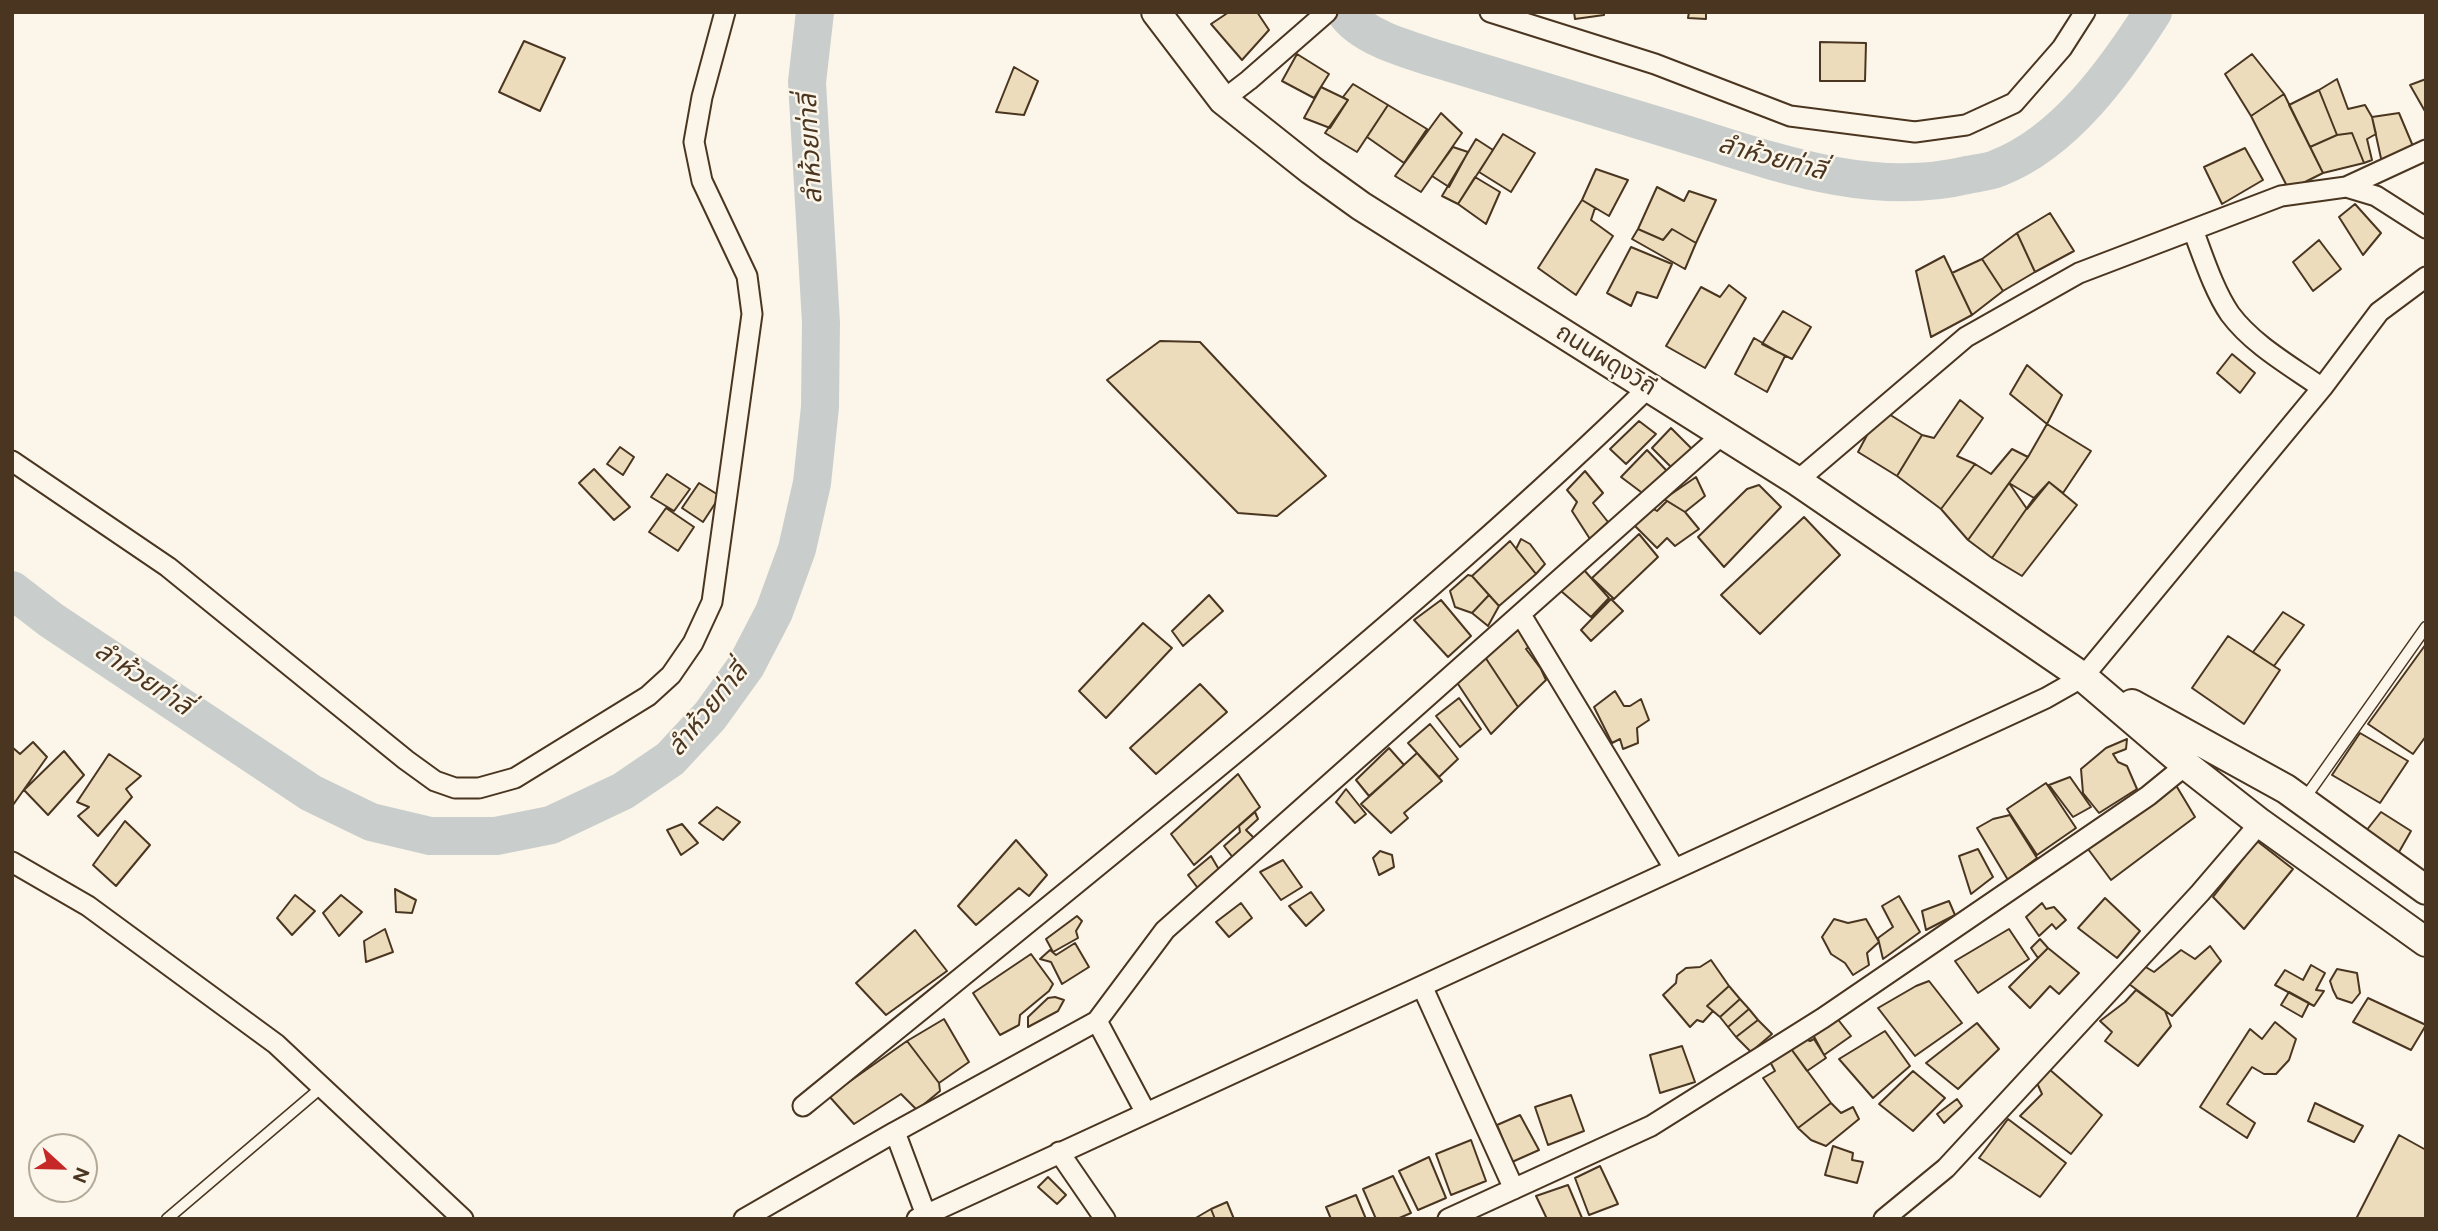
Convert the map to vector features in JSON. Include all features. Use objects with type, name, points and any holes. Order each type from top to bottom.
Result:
[{"type":"main road","name":"ถนนผดุงวิถี","points":[[1156,12],[1223,100],[1361,206],[1724,433],[2083,677]]},
{"type":"main road","points":[[2083,677],[2186,765],[2260,823],[2426,942]]},
{"type":"main road","points":[[2083,677],[2286,789],[2426,890]]},
{"type":"street","points":[[12,461],[168,566],[406,761],[435,781],[455,788],[480,788],[515,778],[648,696],[671,675],[693,643],[712,603],[752,314],[747,276],[702,181],[694,142],[702,97],[725,12]]},
{"type":"street","points":[[1223,100],[1327,12]]},
{"type":"street","points":[[1490,12],[1655,64],[1790,116],[1915,132],[1966,125],[2014,103],[2062,48],[2085,12]]},
{"type":"street","points":[[1797,481],[1966,337],[2079,273],[2281,196],[2346,187],[2426,150]]},
{"type":"street","points":[[2346,187],[2376,196],[2426,228]]},
{"type":"street","points":[[2193,230],[2229,313],[2253,338],[2322,388]]},
{"type":"street","points":[[895,1132],[922,1217],[2046,698],[2083,677],[2322,388],[2379,312],[2420,285]]},
{"type":"street","points":[[803,1106],[1081,882],[1389,624],[1574,460],[1648,387]]},
{"type":"street","points":[[744,1219],[1097,1021],[1165,930],[1724,433]]},
{"type":"street","points":[[1521,615],[1674,868]]},
{"type":"street","points":[[1448,1219],[1651,1126],[1823,1018],[2148,796],[2186,765]]},
{"type":"street","points":[[1884,1219],[1946,1168],[2200,893],[2260,823]]},
{"type":"street","points":[[12,862],[88,906],[276,1044],[463,1219]]},
{"type":"street","points":[[1422,986],[1514,1188]]},
{"type":"street","points":[[1097,1021],[1146,1112]]},
{"type":"street","points":[[1059,1152],[1105,1219]]},
{"type":"lane","points":[[2303,801],[2426,627]]},
{"type":"lane","points":[[167,1219],[322,1087]]},
{"type":"building","points":[[1229,12],[1257,12],[1269,30],[1242,60],[1211,24]]},
{"type":"building","points":[[1574,12],[1604,12],[1604,15],[1575,19]]},
{"type":"building","points":[[1689,12],[1706,12],[1706,19],[1688,18]]},
{"type":"building","points":[[524,41],[565,58],[540,111],[499,92]]},
{"type":"building","points":[[1820,42],[1866,43],[1865,81],[1820,81]]},
{"type":"building","points":[[1297,54],[1329,74],[1314,98],[1282,81]]},
{"type":"building","points":[[2252,54],[2284,94],[2251,116],[2225,74]]},
{"type":"building","points":[[1014,67],[1038,81],[1024,115],[996,112]]},
{"type":"building","points":[[2337,79],[2348,109],[2365,105],[2372,117],[2376,134],[2367,139],[2372,160],[2364,163],[2352,133],[2337,135],[2319,90]]},
{"type":"building","points":[[2426,79],[2426,113],[2410,85]]},
{"type":"building","points":[[1353,84],[1388,105],[1357,152],[1325,133],[1348,100],[1343,97]]},
{"type":"building","points":[[1321,87],[1348,100],[1330,128],[1304,118]]},
{"type":"building","points":[[2319,90],[2337,135],[2310,147],[2289,105]]},
{"type":"building","points":[[2284,94],[2323,173],[2289,190],[2251,116]]},
{"type":"building","points":[[1388,105],[1427,129],[1404,163],[1367,137]]},
{"type":"building","points":[[1441,113],[1462,133],[1421,192],[1395,176]]},
{"type":"building","points":[[2399,113],[2415,151],[2382,163],[2372,117]]},
{"type":"building","points":[[2352,133],[2364,163],[2323,173],[2310,147],[2337,135]]},
{"type":"building","points":[[1503,134],[1535,153],[1511,192],[1479,172]]},
{"type":"building","points":[[1476,139],[1493,150],[1458,204],[1442,196]]},
{"type":"building","points":[[1453,147],[1468,152],[1449,187],[1432,176]]},
{"type":"building","points":[[2245,148],[2263,180],[2222,204],[2204,167]]},
{"type":"building","points":[[1596,169],[1628,180],[1609,216],[1582,200]]},
{"type":"building","points":[[1475,177],[1500,192],[1486,224],[1458,204]]},
{"type":"building","points":[[1657,187],[1684,201],[1689,191],[1716,200],[1696,243],[1672,229],[1663,240],[1638,229]]},
{"type":"building","points":[[1582,200],[1595,208],[1591,220],[1613,236],[1576,295],[1538,268]]},
{"type":"building","points":[[2355,204],[2381,233],[2363,255],[2339,217]]},
{"type":"building","points":[[2050,213],[2074,251],[2035,272],[2017,233]]},
{"type":"building","points":[[1638,229],[1663,240],[1672,229],[1696,243],[1685,269],[1632,239]]},
{"type":"building","points":[[2017,233],[2035,272],[2003,291],[1982,259]]},
{"type":"building","points":[[2319,240],[2341,269],[2313,291],[2293,262]]},
{"type":"building","points":[[1631,247],[1672,264],[1657,298],[1637,292],[1631,306],[1607,293]]},
{"type":"building","points":[[1944,256],[1972,315],[1931,337],[1916,271]]},
{"type":"building","points":[[1982,259],[2003,291],[1972,315],[1952,273]]},
{"type":"building","points":[[1729,285],[1746,298],[1705,368],[1666,346],[1701,287],[1720,297]]},
{"type":"building","points":[[1783,311],[1811,327],[1792,359],[1762,344]]},
{"type":"building","points":[[1754,338],[1785,356],[1767,392],[1735,374]]},
{"type":"building","points":[[1160,341],[1200,342],[1326,476],[1277,516],[1238,513],[1107,380]]},
{"type":"building","points":[[2232,354],[2255,373],[2240,393],[2217,373]]},
{"type":"building","points":[[2027,365],[2062,395],[2047,424],[2010,394]]},
{"type":"building","points":[[1960,400],[1983,418],[1957,456],[1975,464],[1941,509],[1897,476],[1922,435],[1934,438]]},
{"type":"building","points":[[1881,409],[1922,435],[1897,476],[1858,452]]},
{"type":"building","points":[[1639,421],[1656,434],[1626,464],[1610,449]]},
{"type":"building","points":[[2047,424],[2091,451],[2063,493],[2049,482],[2027,509],[2009,483]]},
{"type":"building","points":[[1671,428],[1693,450],[1673,469],[1652,448]]},
{"type":"building","points":[[620,447],[634,457],[623,475],[607,464]]},
{"type":"building","points":[[2012,449],[2028,457],[1968,540],[1941,509],[1975,464],[1991,474]]},
{"type":"building","points":[[1647,450],[1667,471],[1645,495],[1621,477]]},
{"type":"building","points":[[594,469],[630,507],[614,520],[579,483]]},
{"type":"building","points":[[1585,471],[1603,493],[1593,503],[1608,522],[1590,539],[1572,511],[1577,502],[1567,490]]},
{"type":"building","points":[[667,474],[690,489],[674,511],[651,497]]},
{"type":"building","points":[[1696,477],[1705,496],[1685,512],[1664,499]]},
{"type":"building","points":[[2049,482],[2077,505],[2022,576],[1992,558],[2034,498]]},
{"type":"building","points":[[699,483],[720,496],[703,522],[682,508]]},
{"type":"building","points":[[2009,483],[2034,498],[1992,558],[1968,540]]},
{"type":"building","points":[[1759,485],[1781,507],[1724,567],[1698,537],[1747,489]]},
{"type":"building","points":[[1667,501],[1685,512],[1699,529],[1675,546],[1667,538],[1657,548],[1631,522],[1650,507],[1657,511]]},
{"type":"building","points":[[666,508],[694,527],[678,551],[649,532]]},
{"type":"building","points":[[1804,517],[1840,555],[1760,634],[1721,595]]},
{"type":"building","points":[[1639,534],[1658,557],[1614,599],[1592,578]]},
{"type":"building","points":[[1521,539],[1530,544],[1545,564],[1536,574],[1516,549]]},
{"type":"building","points":[[1510,541],[1536,574],[1499,606],[1472,576]]},
{"type":"building","points":[[1584,570],[1609,598],[1591,617],[1561,591]]},
{"type":"building","points":[[1468,575],[1489,595],[1472,613],[1455,607],[1450,591]]},
{"type":"building","points":[[1209,595],[1223,611],[1183,646],[1172,631]]},
{"type":"building","points":[[1489,595],[1499,606],[1488,626],[1472,613]]},
{"type":"building","points":[[1611,599],[1623,611],[1591,641],[1581,630]]},
{"type":"building","points":[[1441,600],[1471,636],[1448,657],[1414,620]]},
{"type":"building","points":[[2283,612],[2304,625],[2274,666],[2253,652]]},
{"type":"building","points":[[1143,623],[1172,648],[1106,718],[1079,691]]},
{"type":"building","points":[[1519,627],[1530,646],[1526,649],[1546,680],[1518,707],[1485,657]]},
{"type":"building","points":[[2228,636],[2280,670],[2244,724],[2192,688]]},
{"type":"building","points":[[2426,644],[2426,736],[2413,754],[2368,724]]},
{"type":"building","points":[[1485,657],[1518,707],[1491,734],[1456,681]]},
{"type":"building","points":[[1200,684],[1227,712],[1156,774],[1130,748]]},
{"type":"building","points":[[1615,691],[1624,706],[1630,706],[1641,699],[1649,720],[1637,728],[1638,743],[1623,749],[1620,739],[1612,743],[1594,707]]},
{"type":"building","points":[[1459,698],[1481,729],[1460,747],[1436,716]]},
{"type":"building","points":[[1430,724],[1458,759],[1439,777],[1408,743]]},
{"type":"building","points":[[2360,733],[2408,761],[2380,803],[2332,775]]},
{"type":"building","points":[[2127,739],[2126,749],[2113,754],[2118,762],[2127,766],[2137,789],[2099,813],[2083,793],[2081,769],[2106,748]]},
{"type":"building","points":[[33,742],[47,757],[13,805],[12,747],[20,754]]},
{"type":"building","points":[[1389,748],[1404,765],[1369,796],[1356,780]]},
{"type":"building","points":[[64,751],[84,775],[48,815],[24,790]]},
{"type":"building","points":[[1417,753],[1442,781],[1404,813],[1408,818],[1391,833],[1361,804]]},
{"type":"building","points":[[109,754],[141,776],[126,789],[132,797],[98,836],[78,816],[89,807],[77,802]]},
{"type":"building","points":[[1238,774],[1260,807],[1194,865],[1171,834]]},
{"type":"building","points":[[2070,777],[2091,807],[2073,817],[2049,785]]},
{"type":"building","points":[[2174,782],[2195,817],[2111,880],[2088,849]]},
{"type":"building","points":[[2046,783],[2076,828],[2037,855],[2007,809]]},
{"type":"building","points":[[1346,789],[1366,814],[1355,823],[1336,802]]},
{"type":"building","points":[[717,807],[740,822],[723,840],[699,823]]},
{"type":"building","points":[[1255,812],[1258,819],[1246,830],[1257,841],[1234,859],[1224,846],[1240,832],[1239,826]]},
{"type":"building","points":[[2381,812],[2411,831],[2395,859],[2362,836]]},
{"type":"building","points":[[2010,815],[2037,858],[2008,880],[1977,828],[1993,819]]},
{"type":"building","points":[[125,821],[150,845],[116,886],[93,865]]},
{"type":"building","points":[[682,824],[698,843],[681,855],[667,830]]},
{"type":"building","points":[[1016,840],[1047,875],[1029,896],[1019,888],[976,925],[958,906]]},
{"type":"building","points":[[2257,841],[2293,869],[2244,929],[2213,897]]},
{"type":"building","points":[[1978,849],[1993,877],[1971,894],[1959,856]]},
{"type":"building","points":[[1380,851],[1392,855],[1394,867],[1379,875],[1373,858]]},
{"type":"building","points":[[1211,856],[1221,873],[1200,891],[1188,875]]},
{"type":"building","points":[[1283,860],[1302,887],[1281,900],[1260,872]]},
{"type":"building","points":[[395,889],[416,900],[412,913],[396,912]]},
{"type":"building","points":[[1311,892],[1324,910],[1306,926],[1289,906]]},
{"type":"building","points":[[295,895],[315,911],[292,935],[277,918]]},
{"type":"building","points":[[341,895],[362,912],[339,936],[323,913]]},
{"type":"building","points":[[1899,896],[1920,932],[1883,959],[1878,938],[1893,927],[1882,906]]},
{"type":"building","points":[[2105,898],[2140,931],[2117,958],[2078,928]]},
{"type":"building","points":[[1949,901],[1955,915],[1926,930],[1922,911]]},
{"type":"building","points":[[1241,903],[1252,918],[1229,937],[1216,922]]},
{"type":"building","points":[[2042,903],[2046,909],[2054,907],[2066,920],[2056,929],[2052,924],[2039,936],[2026,917]]},
{"type":"building","points":[[1077,916],[1082,921],[1076,931],[1078,938],[1053,952],[1046,939]]},
{"type":"building","points":[[1834,919],[1848,923],[1866,919],[1879,942],[1867,953],[1869,965],[1853,975],[1845,963],[1831,954],[1822,937]]},
{"type":"building","points":[[385,929],[393,952],[366,962],[364,941]]},
{"type":"building","points":[[2009,929],[2029,959],[1978,993],[1955,961]]},
{"type":"building","points":[[915,930],[947,971],[886,1015],[856,983]]},
{"type":"building","points":[[2040,939],[2048,948],[2038,958],[2031,948]]},
{"type":"building","points":[[1075,943],[1089,967],[1062,984],[1051,962],[1040,959],[1050,950],[1056,955]]},
{"type":"building","points":[[2210,946],[2221,961],[2172,1016],[2129,984],[2144,966],[2154,972],[2181,950],[2195,959]]},
{"type":"building","points":[[2048,948],[2079,973],[2059,994],[2050,986],[2030,1008],[2009,987]]},
{"type":"building","points":[[1031,954],[1053,984],[1049,991],[1020,1015],[1019,1025],[1000,1035],[973,993]]},
{"type":"building","points":[[1711,960],[1729,986],[1707,1006],[1713,1011],[1703,1022],[1697,1020],[1690,1027],[1663,995],[1676,983],[1677,975],[1686,968],[1700,967]]},
{"type":"building","points":[[2311,965],[2325,973],[2316,990],[2324,991],[2314,1006],[2275,985],[2285,970],[2303,980]]},
{"type":"building","points":[[2337,969],[2357,973],[2360,993],[2352,1003],[2337,998],[2333,990],[2330,981]]},
{"type":"building","points":[[1929,981],[1962,1023],[1915,1056],[1878,1008]]},
{"type":"building","points":[[1729,986],[1740,999],[1720,1017],[1707,1006]]},
{"type":"building","points":[[2136,990],[2165,1011],[2171,1026],[2138,1066],[2105,1041],[2112,1032],[2100,1021]]},
{"type":"building","points":[[2289,992],[2309,1003],[2302,1017],[2281,1005]]},
{"type":"building","points":[[1048,998],[1064,1000],[1058,1011],[1028,1027],[1028,1017]]},
{"type":"building","points":[[2368,998],[2426,1025],[2411,1050],[2353,1022]]},
{"type":"building","points":[[1740,999],[1749,1009],[1728,1027],[1720,1017]]},
{"type":"building","points":[[1749,1009],[1758,1020],[1736,1037],[1728,1027]]},
{"type":"building","points":[[1836,1017],[1851,1036],[1824,1055],[1811,1031]]},
{"type":"building","points":[[944,1019],[969,1062],[939,1083],[907,1041]]},
{"type":"building","points":[[1758,1020],[1772,1034],[1751,1052],[1736,1037]]},
{"type":"building","points":[[2275,1022],[2296,1039],[2289,1060],[2276,1074],[2264,1074],[2252,1067],[2227,1104],[2255,1123],[2247,1138],[2200,1107],[2250,1029],[2262,1039]]},
{"type":"building","points":[[1977,1023],[1999,1049],[1958,1089],[1926,1063]]},
{"type":"building","points":[[1885,1031],[1910,1066],[1873,1098],[1839,1059]]},
{"type":"building","points":[[1803,1038],[1810,1041],[1814,1039],[1826,1058],[1807,1071],[1789,1046]]},
{"type":"building","points":[[907,1041],[939,1083],[940,1091],[917,1110],[901,1094],[854,1124],[829,1096]]},
{"type":"building","points":[[1682,1046],[1695,1082],[1660,1093],[1650,1055]]},
{"type":"building","points":[[1789,1046],[1831,1103],[1798,1128],[1763,1078],[1775,1071],[1768,1058]]},
{"type":"building","points":[[2049,1069],[2102,1115],[2071,1154],[2020,1116],[2042,1094],[2037,1083]]},
{"type":"building","points":[[1913,1071],[1945,1098],[1913,1131],[1879,1104]]},
{"type":"building","points":[[1571,1095],[1584,1131],[1548,1145],[1535,1107]]},
{"type":"building","points":[[1957,1099],[1962,1106],[1944,1123],[1937,1114]]},
{"type":"building","points":[[1831,1103],[1841,1113],[1853,1107],[1859,1119],[1826,1146],[1811,1140],[1798,1128]]},
{"type":"building","points":[[2315,1103],[2363,1126],[2354,1142],[2308,1121]]},
{"type":"building","points":[[1520,1115],[1539,1150],[1512,1162],[1497,1125]]},
{"type":"building","points":[[2008,1119],[2066,1163],[2040,1197],[1979,1158]]},
{"type":"building","points":[[2399,1135],[2426,1150],[2426,1219],[2356,1219]]},
{"type":"building","points":[[1471,1140],[1486,1181],[1451,1195],[1436,1154]]},
{"type":"building","points":[[1833,1146],[1853,1153],[1852,1160],[1863,1162],[1857,1183],[1825,1175]]},
{"type":"building","points":[[1429,1157],[1446,1198],[1418,1210],[1399,1171]]},
{"type":"building","points":[[1600,1166],[1618,1204],[1589,1215],[1575,1178]]},
{"type":"building","points":[[1393,1176],[1411,1213],[1397,1219],[1376,1219],[1363,1189]]},
{"type":"building","points":[[1048,1177],[1066,1195],[1057,1204],[1038,1187]]},
{"type":"building","points":[[1568,1185],[1582,1218],[1547,1219],[1536,1196]]},
{"type":"building","points":[[1356,1195],[1366,1219],[1331,1219],[1326,1207]]},
{"type":"building","points":[[1227,1202],[1234,1219],[1215,1219],[1211,1209]]},
{"type":"building","points":[[1211,1209],[1215,1219],[1194,1219]]},
{"type":"waterway","name":"ลำห้วยท่าลี่","points":[[12,590],[51,620],[311,793],[371,822],[430,836],[496,836],[551,825],[623,791],[670,759],[710,716],[746,666],[774,612],[797,549],[812,483],[820,407],[821,323],[807,82],[815,12]]},
{"type":"waterway","name":"ลำห้วยท่าลี่","points":[[1345,12],[1373,35],[1434,58],[1774,162],[1851,178],[1890,182],[1928,181],[1983,172],[2022,156],[2067,123],[2087,102],[2123,57],[2153,12]]}]
